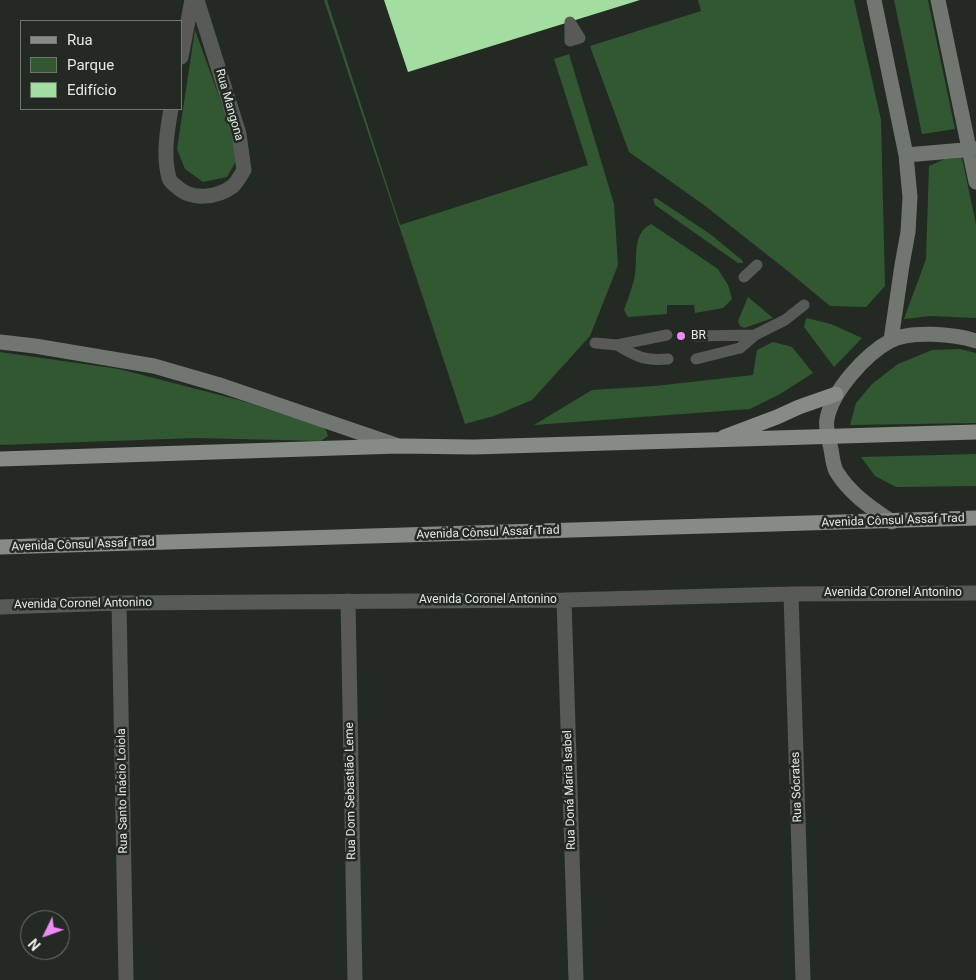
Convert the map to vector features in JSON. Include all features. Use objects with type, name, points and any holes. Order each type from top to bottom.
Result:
[{"type":"main road","points":[[874,0],[906,155],[910,197],[908,232],[891,340]]},
{"type":"main road","points":[[938,0],[972,149],[976,182]]},
{"type":"main road","points":[[906,155],[972,149]]},
{"type":"main road","points":[[892,522],[857,497],[835,469],[826,420],[836,394],[862,363],[891,340],[920,333],[966,338],[976,341]]},
{"type":"main road","points":[[0,342],[154,366],[222,386],[398,446]]},
{"type":"main road","points":[[714,441],[836,394]]},
{"type":"main road","points":[[0,459],[398,446],[714,441],[976,432]]},
{"type":"main road","name":"Avenida Cônsul Assaf Trad","points":[[0,547],[892,522],[976,518]]},
{"type":"street","points":[[182,52],[192,0]]},
{"type":"street","name":"Rua Mangona","points":[[171,110],[167,129],[166,160],[170,180],[183,192],[200,197],[218,194],[234,185],[244,170],[240,134],[197,0]]},
{"type":"street","name":"Avenida Coronel Antonino","points":[[0,606],[119,603],[564,600],[791,594],[976,593]]},
{"type":"street","name":"Rua Sócrates","points":[[791,594],[803,980]]},
{"type":"street","name":"Rua Doná Maria Isabel","points":[[564,600],[576,980]]},
{"type":"street","name":"Rua Dom Sebastião Leme","points":[[348,601],[355,980]]},
{"type":"street","name":"Rua Santo Inácio Loiola","points":[[119,603],[126,980]]},
{"type":"lane","points":[[744,277],[757,265]]},
{"type":"lane","points":[[696,359],[740,348],[755,335],[786,320],[804,305]]},
{"type":"lane","points":[[695,336],[755,335]]},
{"type":"lane","points":[[595,343],[617,345],[667,336]]},
{"type":"lane","points":[[617,345],[632,354],[650,360],[668,359]]},
{"type":"green space","points":[[324,0],[327,0],[400,225],[588,165],[554,59],[569,54],[614,204],[618,265],[590,336],[532,400],[494,416],[465,424]]},
{"type":"green space","points":[[698,0],[854,0],[881,120],[885,286],[866,307],[830,306],[704,205],[629,152],[590,46],[701,11]]},
{"type":"green space","points":[[894,0],[928,0],[955,129],[922,134]]},
{"type":"green space","points":[[195,30],[231,130],[236,161],[227,177],[203,182],[185,169],[177,149]]},
{"type":"green space","points":[[962,158],[976,224],[976,318],[931,316],[904,319],[926,259],[929,166],[945,159]]},
{"type":"green space","points":[[656,198],[710,234],[742,260],[743,263],[738,263],[655,205],[653,199]]},
{"type":"green space","points":[[651,224],[718,269],[728,285],[732,299],[723,308],[695,313],[694,305],[667,305],[667,314],[628,317],[624,310],[634,280],[636,249],[640,235]]},
{"type":"green space","points":[[748,297],[773,318],[744,328],[740,326],[738,321]]},
{"type":"green space","points":[[806,318],[831,324],[862,338],[834,367],[804,327]]},
{"type":"green space","points":[[773,342],[792,347],[813,373],[780,394],[750,409],[534,425],[592,390],[655,386],[753,375],[757,350]]},
{"type":"green space","points":[[960,349],[976,353],[976,423],[850,425],[856,403],[872,384],[898,364],[932,350]]},
{"type":"green space","points":[[0,352],[119,369],[239,400],[322,427],[326,430],[328,436],[321,441],[196,438],[0,445]]},
{"type":"green space","points":[[976,454],[976,486],[896,487],[875,476],[861,457]]},
{"type":"building","points":[[384,0],[640,0],[408,72]]},
{"type":"place","name":"BR","points":[[681,336]]}]
